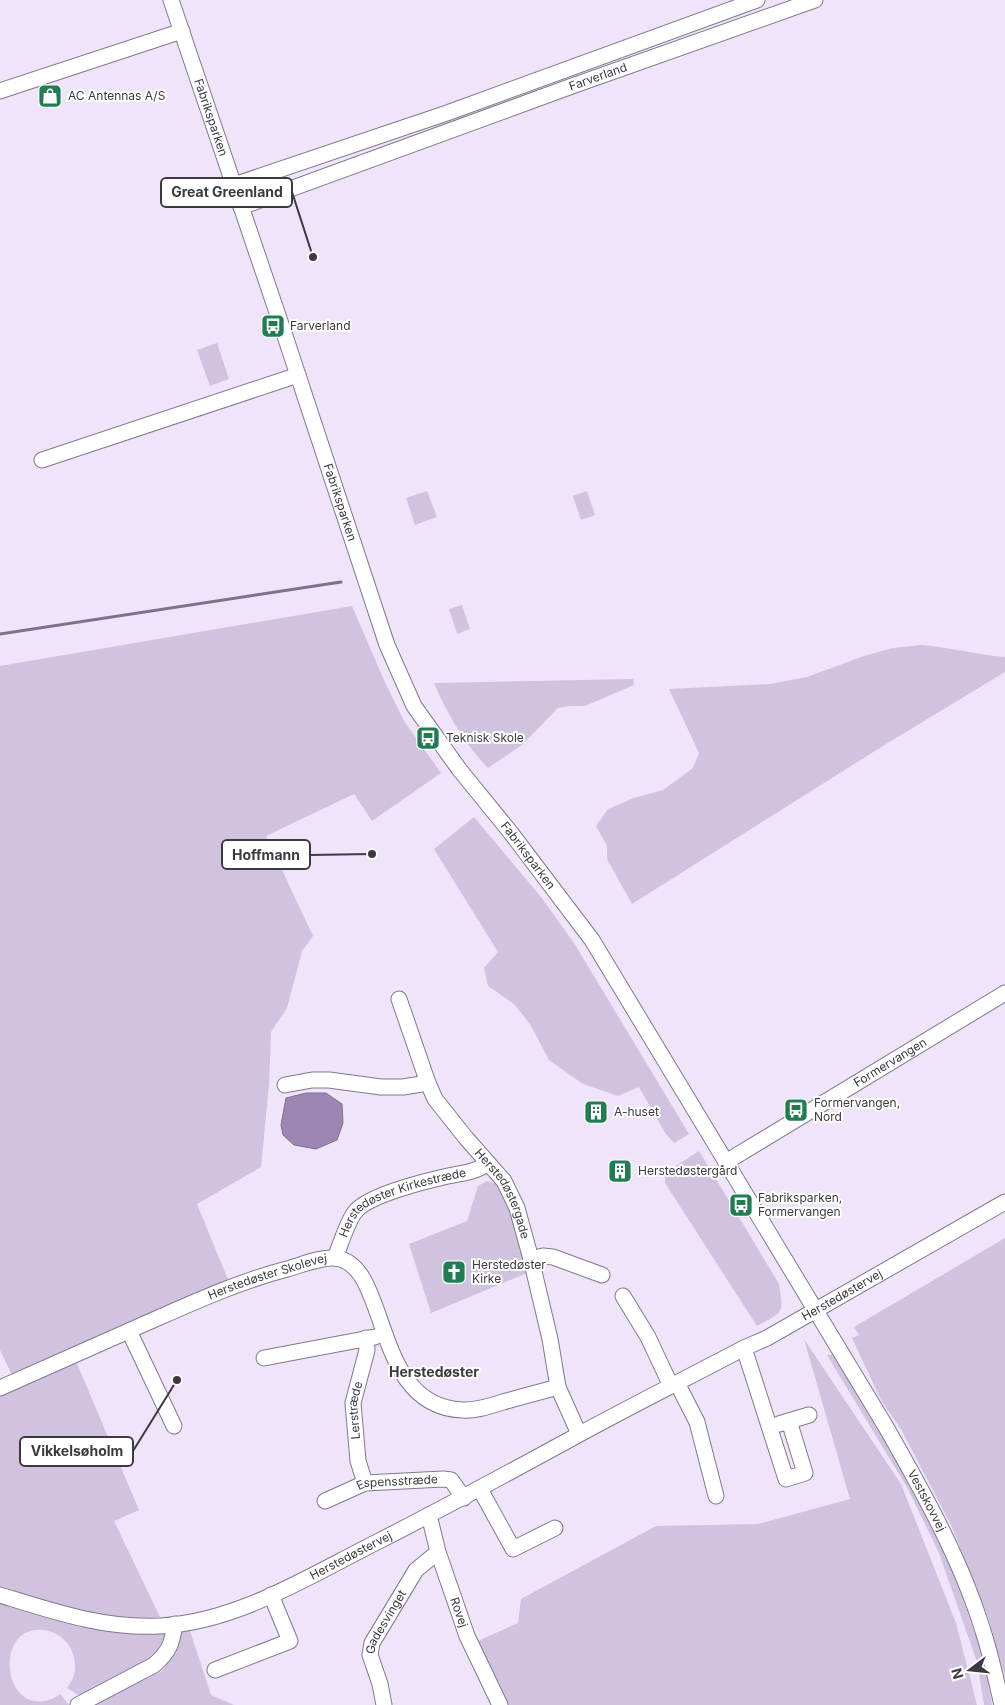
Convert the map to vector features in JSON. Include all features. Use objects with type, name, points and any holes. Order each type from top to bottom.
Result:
[{"type":"street","name":"Fabriksparken","points":[[171,0],[387,644],[414,706],[459,769],[511,833],[592,940],[816,1310]]},
{"type":"street","name":"Farverland","points":[[234,185],[534,81],[757,0]]},
{"type":"street","name":"Farverland","points":[[241,207],[654,57],[776,6],[815,0]]},
{"type":"street","points":[[0,91],[182,31]]},
{"type":"street","points":[[648,40],[654,57]]},
{"type":"street","points":[[566,69],[572,86]]},
{"type":"street","points":[[534,81],[540,98]]},
{"type":"street","points":[[383,134],[390,153]]},
{"type":"street","points":[[42,460],[298,375]]},
{"type":"street","name":"Formervangen","points":[[726,1162],[1005,993]]},
{"type":"street","name":"Herstedøstergade","points":[[399,999],[435,1098],[447,1116],[504,1181],[517,1208],[550,1339],[558,1387],[579,1434]]},
{"type":"street","points":[[285,1085],[312,1080],[329,1080],[381,1088],[428,1083]]},
{"type":"street","name":"Herstedøster Kirkestræde","points":[[335,1258],[354,1213],[362,1205],[372,1199],[433,1180],[481,1169],[488,1163]]},
{"type":"street","name":"Herstedøstervej","points":[[0,1595],[74,1617],[119,1625],[158,1626],[175,1624],[200,1620],[236,1609],[271,1595],[464,1498],[579,1434],[744,1348],[767,1338],[1005,1202]]},
{"type":"street","points":[[531,1259],[543,1256],[553,1257],[602,1276]]},
{"type":"street","name":"Herstedøster Skolevej","points":[[0,1388],[219,1291],[258,1277],[320,1260],[335,1258],[349,1264],[361,1274],[374,1303],[384,1336],[403,1375],[411,1387],[422,1397],[449,1409],[478,1409],[558,1387]]},
{"type":"street","points":[[623,1296],[697,1422],[716,1496]]},
{"type":"street","name":"Vestskovvej","points":[[816,1310],[925,1494],[963,1578],[983,1630],[1002,1705]]},
{"type":"street","points":[[129,1331],[174,1426]]},
{"type":"street","points":[[264,1358],[384,1336]]},
{"type":"street","name":"Lerstræde","points":[[365,1483],[358,1461],[352,1403],[367,1350],[366,1338]]},
{"type":"street","points":[[744,1348],[786,1479],[805,1473],[789,1421]]},
{"type":"street","points":[[770,1427],[809,1415]]},
{"type":"street","name":"Espensstræde","points":[[325,1501],[365,1483],[443,1479],[451,1480],[464,1498]]},
{"type":"street","points":[[480,1489],[513,1549],[555,1528]]},
{"type":"street","name":"Rovej","points":[[429,1515],[438,1552],[467,1636],[500,1705]]},
{"type":"street","name":"Gadesvinget","points":[[384,1705],[380,1684],[370,1655],[372,1644],[416,1570],[438,1552]]},
{"type":"street","points":[[215,1670],[290,1641],[271,1595]]},
{"type":"street","points":[[78,1705],[154,1665],[164,1657],[171,1643],[175,1624]]},
{"type":"shaded area","points":[[217,343],[229,379],[210,386],[197,350]]},
{"type":"shaded area","points":[[427,491],[437,517],[415,525],[406,498]]},
{"type":"shaded area","points":[[587,491],[595,515],[581,520],[573,496]]},
{"type":"shaded area","points":[[462,605],[470,629],[457,634],[449,609]]},
{"type":"shaded area","points":[[352,606],[404,721],[441,773],[372,821],[354,794],[266,836],[313,936],[302,951],[287,1008],[271,1032],[269,1085],[261,1167],[197,1204],[229,1282],[12,1375],[0,1350],[0,666]]},
{"type":"shaded area","points":[[921,645],[1005,657],[1005,672],[886,744],[632,904],[607,859],[607,846],[596,826],[608,809],[634,798],[663,790],[693,768],[699,753],[669,689],[770,684],[807,677],[864,656],[893,648]]},
{"type":"shaded area","points":[[633,679],[634,685],[585,706],[558,708],[522,745],[488,768],[457,728],[434,683]]},
{"type":"shaded area","points":[[474,817],[541,897],[574,943],[689,1134],[674,1143],[665,1133],[639,1087],[618,1096],[583,1084],[549,1060],[530,1024],[514,1004],[488,986],[484,968],[498,952],[434,849]]},
{"type":"shaded area","points":[[306,1093],[326,1093],[342,1104],[343,1123],[337,1140],[316,1149],[294,1145],[283,1135],[281,1125],[286,1098]]},
{"type":"shaded area","points":[[699,1151],[779,1284],[780,1311],[757,1326],[665,1183],[665,1173]]},
{"type":"shaded area","points":[[487,1181],[497,1184],[506,1194],[527,1273],[431,1313],[409,1244],[467,1221],[478,1186]]},
{"type":"shaded area","points":[[1005,1238],[1005,1677],[988,1617],[951,1525],[902,1431],[881,1400],[852,1338],[859,1335],[854,1327]]},
{"type":"shaded area","points":[[804,1339],[901,1484],[956,1623],[977,1705],[507,1705],[476,1642],[518,1623],[521,1599],[656,1526],[758,1524],[850,1499]]},
{"type":"shaded area","points":[[833,1354],[913,1486],[946,1551],[985,1662],[992,1705],[984,1705],[977,1662],[939,1553],[908,1489],[827,1355]]},
{"type":"shaded area","points":[[75,1359],[139,1510],[114,1521],[160,1617],[122,1621],[75,1612],[0,1589],[0,1393]]},
{"type":"shaded area","points":[[0,1599],[167,1630],[166,1645],[154,1657],[80,1696],[67,1688],[74,1677],[75,1667],[69,1645],[64,1639],[51,1632],[43,1630],[29,1631],[19,1638],[12,1649],[11,1675],[15,1687],[24,1696],[35,1701],[48,1700],[60,1694],[69,1705],[0,1705]]},
{"type":"shaded area","points":[[181,1627],[190,1631],[211,1695],[234,1705],[88,1705],[162,1671],[176,1651]]},
{"type":"waterway","points":[[0,634],[341,582]]},
{"type":"place","name":"AC Antennas A/S","points":[[50,96]]},
{"type":"place","name":"Great Greenland","points":[[313,257]]},
{"type":"place","name":"Farverland","points":[[273,326]]},
{"type":"place","name":"Teknisk Skole","points":[[428,738]]},
{"type":"place","name":"Hoffmann","points":[[372,854]]},
{"type":"place","name":"Formervangen, Nord","points":[[796,1110]]},
{"type":"place","name":"A-huset","points":[[596,1112]]},
{"type":"place","name":"Herstedøstergård","points":[[620,1171]]},
{"type":"place","name":"Fabriksparken, Formervangen","points":[[741,1205]]},
{"type":"place","name":"Herstedøster Kirke","points":[[454,1272]]},
{"type":"place","name":"Vikkelsøholm","points":[[177,1380]]},
{"type":"district","name":"Herstedøster","points":[[434,1372]]}]
